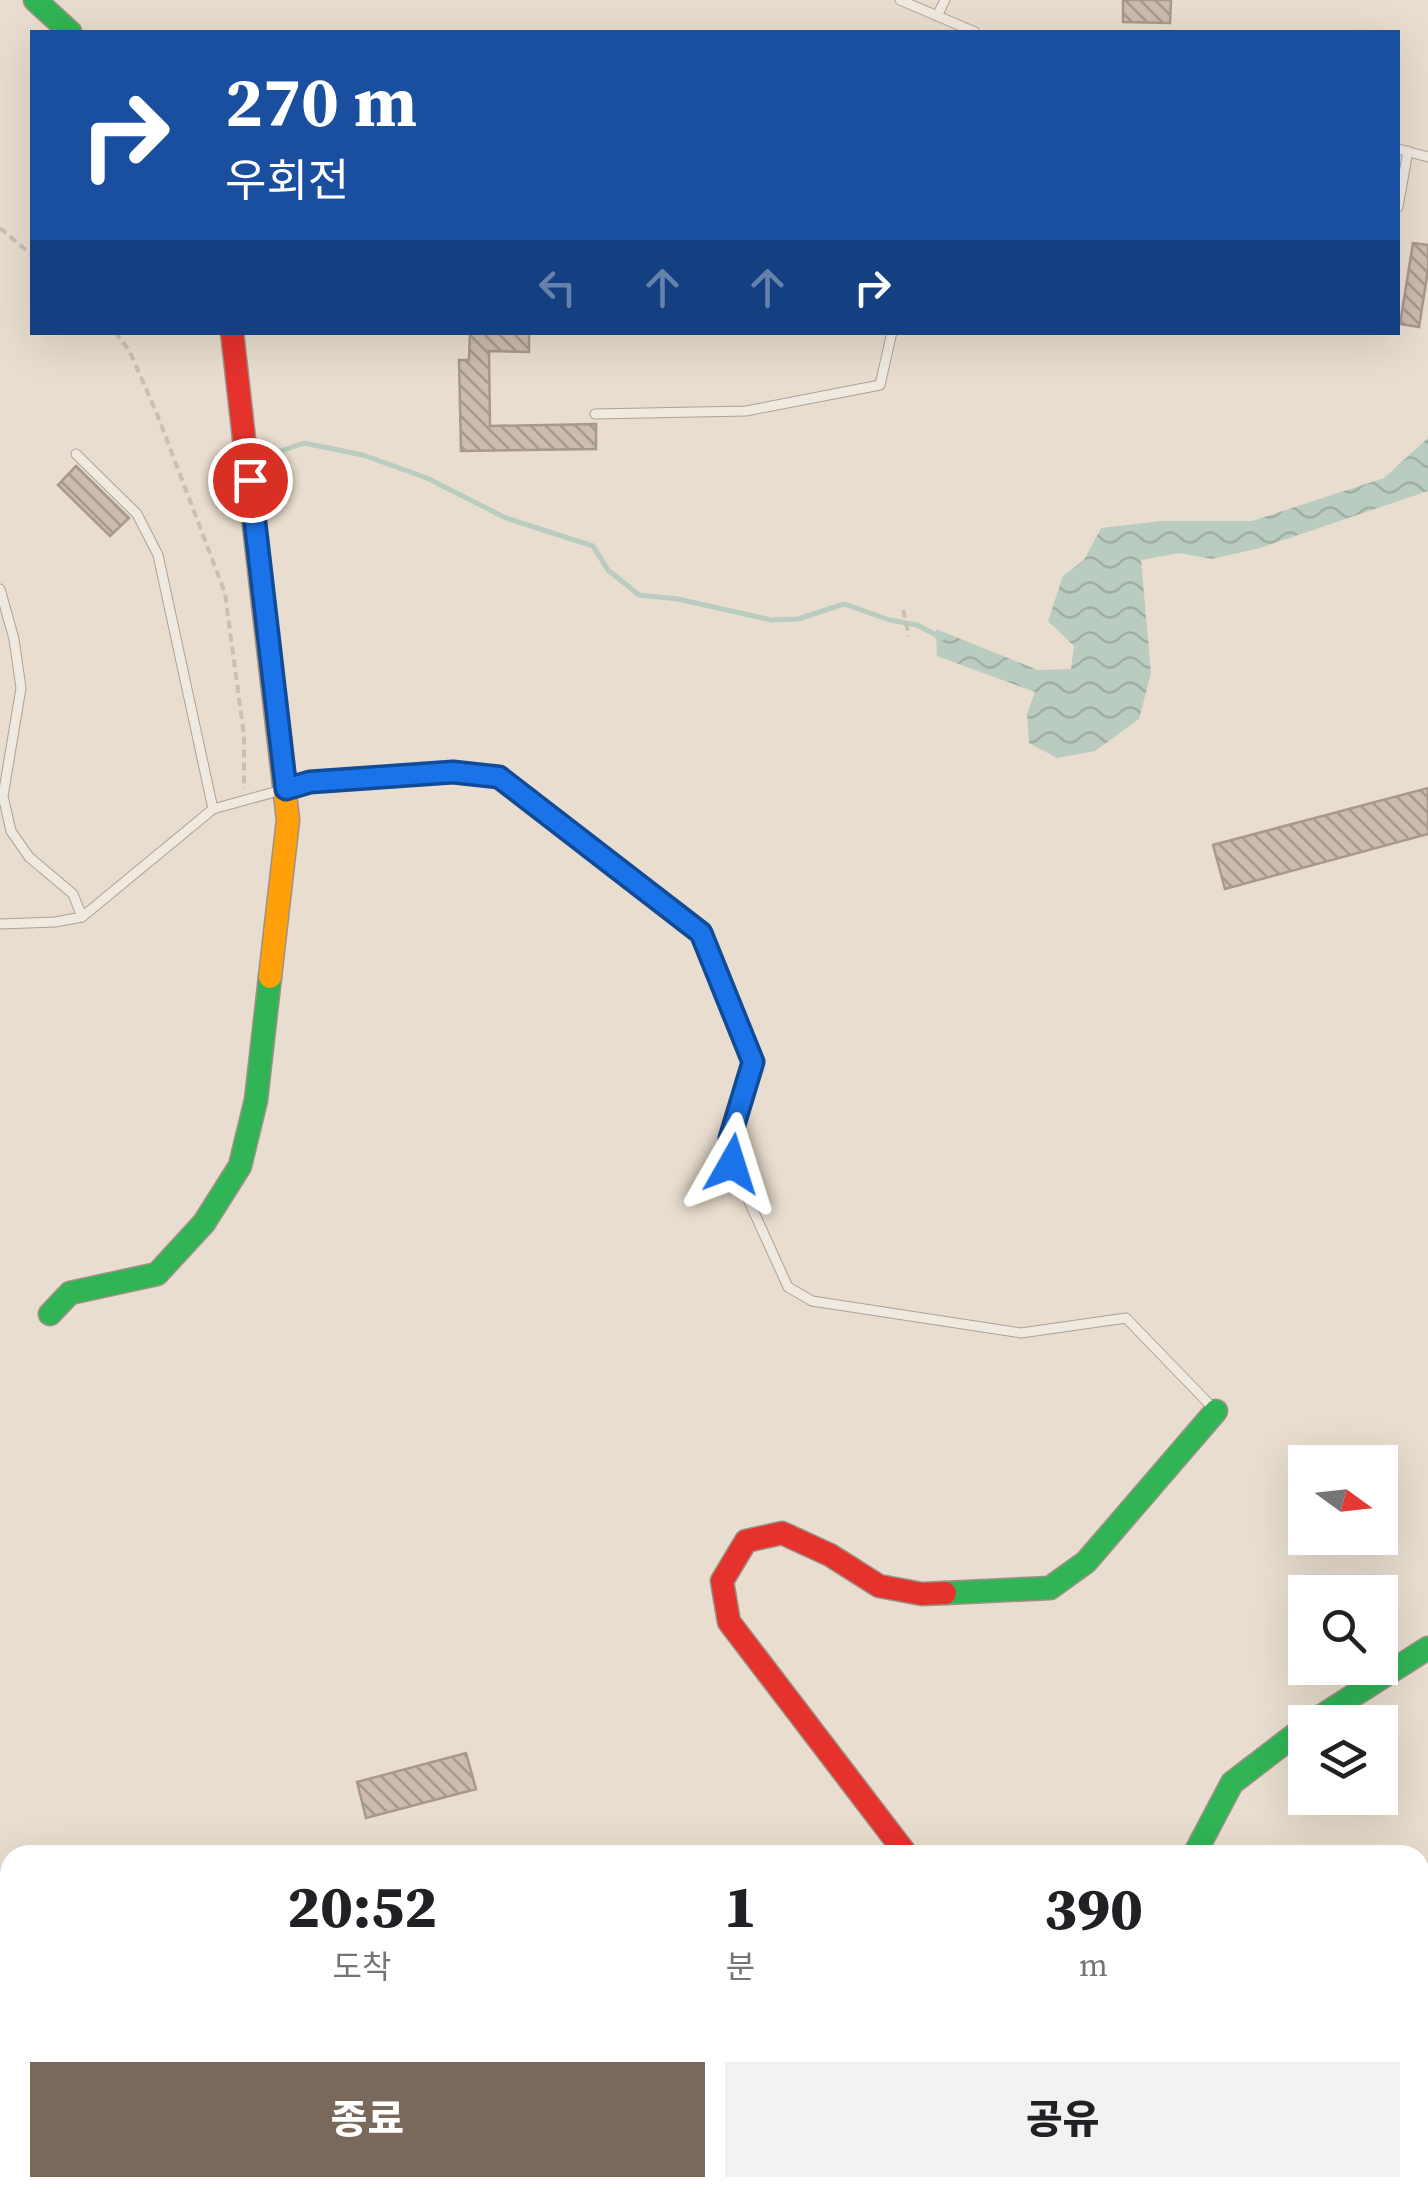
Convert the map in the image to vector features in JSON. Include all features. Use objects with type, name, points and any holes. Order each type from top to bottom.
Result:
[{"type":"street","points":[[35,0],[68,30]]},
{"type":"street","points":[[50,1314],[70,1293],[157,1274],[204,1223],[240,1166],[256,1100],[288,820],[232,335]]},
{"type":"street","points":[[900,1845],[729,1622],[722,1581],[746,1541],[782,1533],[830,1555],[879,1586],[922,1594],[1050,1588],[1086,1562],[1216,1411]]},
{"type":"street","points":[[1339,1705],[1428,1648]]},
{"type":"street","points":[[1199,1845],[1232,1783],[1288,1740]]},
{"type":"lane","points":[[900,0],[969,30]]},
{"type":"lane","points":[[937,16],[946,0]]},
{"type":"lane","points":[[1400,184],[1403,150],[1428,157]]},
{"type":"lane","points":[[595,414],[746,411],[880,386],[891,335]]},
{"type":"lane","points":[[76,454],[137,514],[158,556],[214,809]]},
{"type":"lane","points":[[0,589],[14,639],[21,688],[3,796],[11,831],[29,856],[73,894],[82,917]]},
{"type":"lane","points":[[0,924],[82,917],[214,809],[244,800],[310,782],[435,773],[499,777],[701,933],[753,1062],[730,1138],[732,1164],[788,1286],[812,1301],[1021,1333],[1126,1318],[1216,1411]]},
{"type":"path","points":[[0,228],[30,252]]},
{"type":"path","points":[[118,335],[158,414],[225,594],[244,736],[244,800]]},
{"type":"path","points":[[903,610],[909,636]]},
{"type":"water","points":[[1428,438],[1428,491],[1260,548],[1212,559],[1179,553],[1141,560],[1151,673],[1139,719],[1095,751],[1057,758],[1029,743],[1027,714],[1035,692],[937,656],[936,629],[1038,670],[1071,669],[1074,646],[1048,621],[1063,576],[1084,560],[1101,528],[1161,521],[1252,521],[1384,478]]},
{"type":"building","points":[[1123,0],[1171,0],[1170,23],[1123,22]]},
{"type":"building","points":[[1413,243],[1428,245],[1419,327],[1400,324]]},
{"type":"building","points":[[470,335],[529,335],[529,352],[489,351],[490,426],[596,424],[596,449],[461,451],[459,360],[469,360]]},
{"type":"building","points":[[76,466],[129,518],[110,536],[58,485]]},
{"type":"building","points":[[1428,788],[1428,834],[1225,889],[1213,845]]},
{"type":"building","points":[[466,1753],[476,1789],[366,1818],[357,1782]]},
{"type":"waterway","points":[[275,453],[304,443],[363,455],[427,478],[506,518],[593,546],[608,570],[639,595],[678,599],[771,620],[798,619],[844,604],[917,625],[942,638]]},
{"type":"traffic: fast","points":[[35,0],[68,30]]},
{"type":"traffic: fast","points":[[50,1314],[70,1293],[157,1274],[204,1223],[240,1166],[256,1100],[270,977]]},
{"type":"traffic: fast","points":[[945,1593],[1050,1588],[1086,1562],[1216,1411]]},
{"type":"traffic: fast","points":[[1339,1705],[1428,1648]]},
{"type":"traffic: fast","points":[[1199,1845],[1232,1783],[1288,1740]]},
{"type":"traffic: slow","points":[[249,483],[288,820],[270,977]]},
{"type":"traffic: jam","points":[[232,335],[249,483]]},
{"type":"traffic: jam","points":[[899,1845],[729,1622],[722,1581],[746,1541],[782,1533],[830,1555],[879,1586],[922,1594],[945,1593]]},
{"type":"route","points":[[250,480],[286,789],[310,782],[453,772],[499,777],[701,933],[753,1062],[730,1138],[732,1164]]}]
